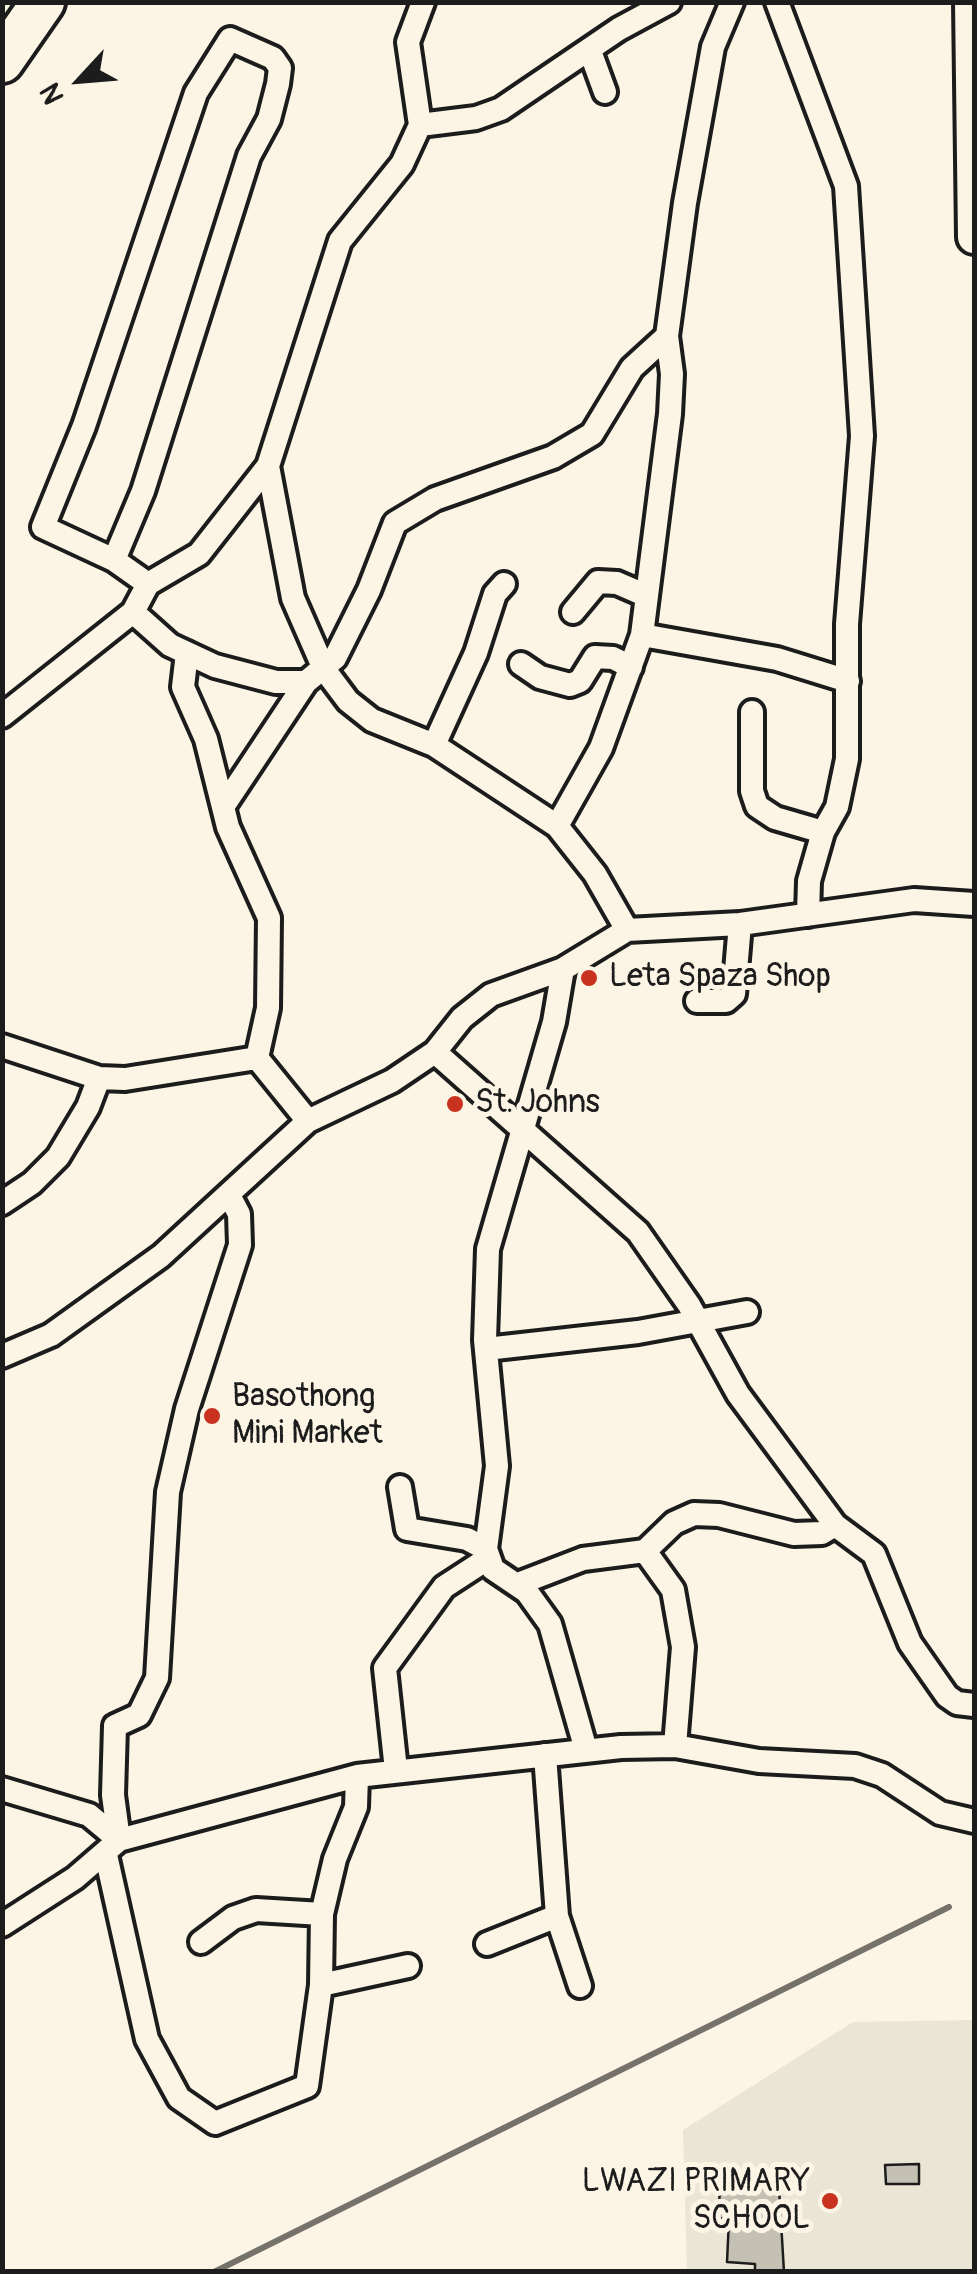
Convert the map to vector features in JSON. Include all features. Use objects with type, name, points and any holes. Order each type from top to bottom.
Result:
[{"type":"highway","points":[[2,44],[22,2]]},
{"type":"highway","points":[[2,61],[42,2]]},
{"type":"main road","points":[[971,2],[974,237]]},
{"type":"street","points":[[2,716],[133,612],[148,584],[199,554],[268,466],[340,241],[402,164],[420,125],[408,42],[423,2]]},
{"type":"street","points":[[420,125],[476,118],[501,109],[670,2]]},
{"type":"street","points":[[777,2],[846,186],[862,436],[848,597],[844,784],[823,832],[809,881],[808,915]]},
{"type":"street","points":[[557,826],[601,748],[642,634],[670,414],[672,374],[667,336],[713,47],[729,3]]},
{"type":"street","points":[[114,560],[143,492],[244,173],[268,119],[278,84],[280,68],[273,58],[230,40],[196,92],[84,426],[43,527],[114,560],[148,584]]},
{"type":"street","points":[[590,51],[605,92]]},
{"type":"street","points":[[223,807],[349,634],[401,518],[479,482],[553,457],[592,434],[639,359],[667,336]]},
{"type":"street","points":[[268,466],[287,581],[315,676],[360,712],[434,745],[557,826],[595,874],[628,930]]},
{"type":"street","points":[[573,612],[598,582],[617,583],[647,596]]},
{"type":"street","points":[[434,745],[476,653],[495,594],[504,584]]},
{"type":"street","points":[[133,612],[154,634],[238,674],[315,676]]},
{"type":"street","points":[[642,634],[777,659],[848,681]]},
{"type":"street","points":[[187,653],[183,688],[206,740],[223,807],[269,918],[268,1008],[257,1058]]},
{"type":"street","points":[[520,664],[540,677],[570,685],[580,681],[595,658],[613,658],[631,667]]},
{"type":"street","points":[[752,712],[751,782],[758,806],[776,818],[823,832]]},
{"type":"street","points":[[2,1356],[40,1342],[110,1295],[230,1195],[308,1121],[392,1080],[435,1052],[462,1018],[491,995],[562,969],[628,930],[740,924],[914,900],[974,904]]},
{"type":"street","points":[[696,1001],[726,1001],[734,994],[740,924]]},
{"type":"street","points":[[396,1770],[386,1668],[444,1587],[487,1554],[498,1466],[486,1348],[488,1249],[554,1022],[562,969]]},
{"type":"street","points":[[2,1046],[99,1078],[145,1078],[257,1058]]},
{"type":"street","points":[[435,1052],[638,1232],[699,1321],[738,1394],[835,1525],[874,1554],[910,1642],[947,1696],[957,1703],[974,1705]]},
{"type":"street","points":[[257,1058],[308,1121]]},
{"type":"street","points":[[2,1203],[32,1183],[58,1157],[88,1107],[99,1078]]},
{"type":"street","points":[[230,1195],[238,1214],[240,1245],[187,1409],[164,1515],[157,1678],[139,1715],[115,1726],[112,1848],[147,2039],[162,2074],[188,2108],[215,2123],[307,2086],[321,1985],[322,1914],[335,1860],[356,1807],[357,1776]]},
{"type":"street","points":[[486,1348],[748,1312]]},
{"type":"street","points":[[400,1486],[407,1529],[467,1539],[487,1554],[497,1572],[518,1584],[550,1624],[586,1750]]},
{"type":"street","points":[[518,1584],[583,1559],[644,1551],[674,1522],[694,1514],[719,1515],[794,1534],[822,1532],[835,1525]]},
{"type":"street","points":[[644,1551],[673,1590],[683,1647],[675,1746]]},
{"type":"street","points":[[2,1925],[112,1848],[357,1776],[396,1770],[586,1750],[675,1746],[759,1761],[855,1766],[882,1775],[940,1813],[974,1822]]},
{"type":"street","points":[[544,1755],[556,1916],[580,1986]]},
{"type":"street","points":[[2,1789],[88,1815],[112,1848]]},
{"type":"street","points":[[202,1942],[233,1918],[256,1910],[322,1914]]},
{"type":"street","points":[[487,1944],[556,1916]]},
{"type":"street","points":[[321,1985],[408,1966]]},
{"type":"shaded area","name":"LWAZI PRIMARY SCHOOL","points":[[974,2020],[974,2271],[687,2271],[683,2130],[853,2022]]},
{"type":"building","points":[[919,2164],[919,2184],[886,2184],[885,2165]]},
{"type":"building","points":[[720,2171],[746,2173],[745,2186],[779,2188],[784,2272],[755,2272],[755,2264],[727,2262],[729,2219],[719,2218]]},
{"type":"waterway","points":[[214,2272],[949,1907]]},
{"type":"place","name":"Leta Spaza Shop","points":[[589,978]]},
{"type":"place","name":"St. Johns","points":[[455,1104]]},
{"type":"place","name":"Basothong Mini Market","points":[[212,1416]]},
{"type":"place","name":"LWAZI PRIMARY SCHOOL","points":[[830,2201]]}]
